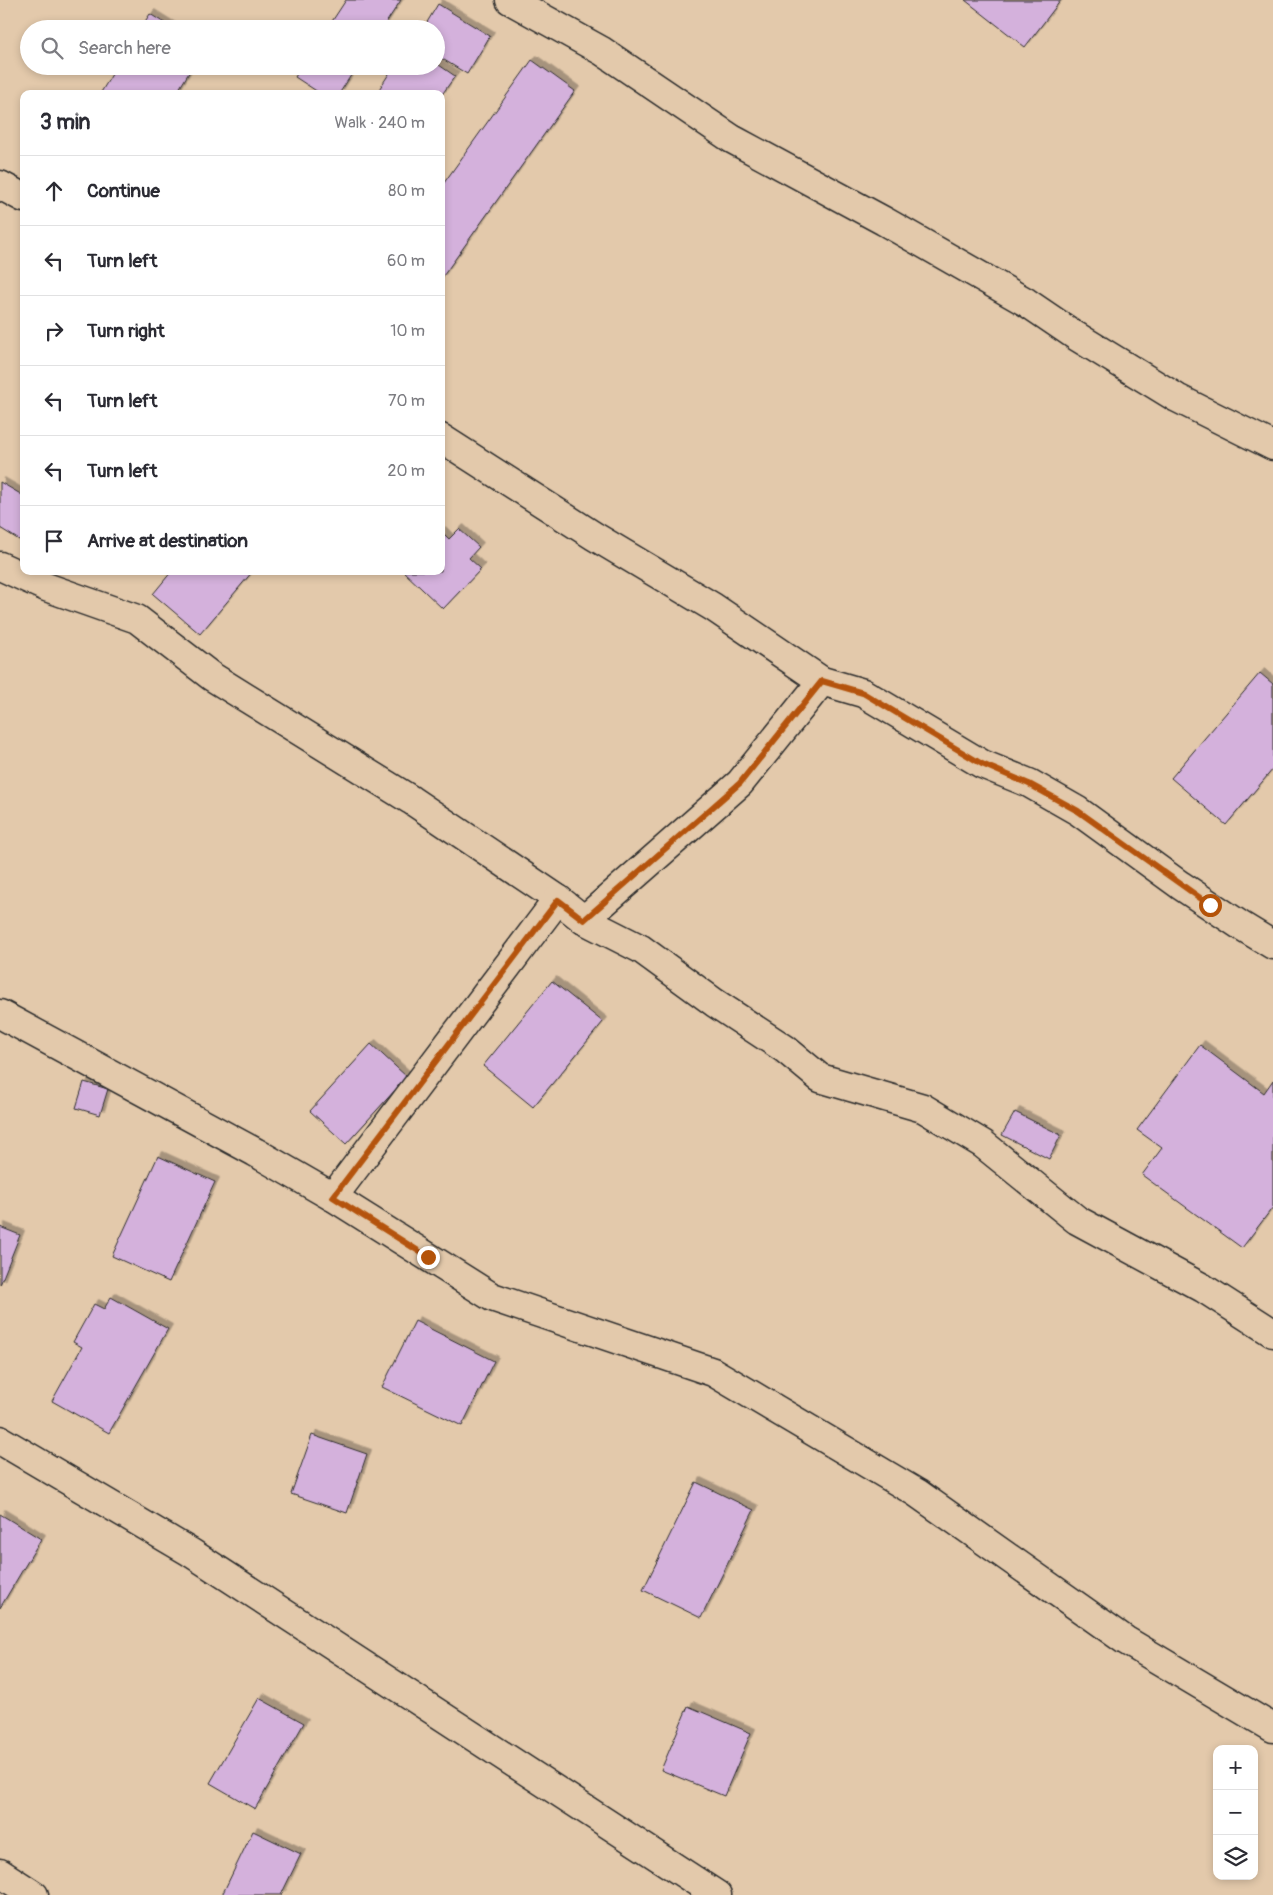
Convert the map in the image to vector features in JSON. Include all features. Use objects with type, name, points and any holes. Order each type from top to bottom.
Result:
[{"type":"street","points":[[510,0],[602,51],[732,139],[884,221],[1026,302],[1076,336],[1177,398],[1273,446]]},
{"type":"street","points":[[0,185],[20,196]]},
{"type":"street","points":[[445,441],[594,536],[713,607],[822,681],[863,693],[982,764],[1029,784],[1078,811],[1180,885],[1273,945]]},
{"type":"street","points":[[0,566],[46,587],[136,619],[210,676],[411,800],[558,900],[584,920],[641,949],[715,1003],[785,1049],[820,1078],[923,1108],[983,1144],[1077,1220],[1203,1288],[1273,1333]]},
{"type":"street","points":[[584,920],[740,783],[822,681]]},
{"type":"street","points":[[333,1197],[558,900]]},
{"type":"street","points":[[0,1014],[255,1152],[333,1197],[492,1297],[713,1372],[917,1493],[1125,1640],[1273,1728]]},
{"type":"street","points":[[0,1440],[190,1552],[717,1895]]},
{"type":"street","points":[[0,1873],[34,1895]]},
{"type":"building","points":[[346,0],[401,0],[388,20],[333,20]]},
{"type":"building","points":[[965,0],[1061,0],[1025,47]]},
{"type":"building","points":[[438,4],[490,36],[467,74],[445,61],[445,20],[428,20]]},
{"type":"building","points":[[150,14],[160,20],[146,20]]},
{"type":"building","points":[[532,60],[575,91],[445,273],[445,181]]},
{"type":"building","points":[[445,69],[455,76],[445,90],[379,90],[388,75],[445,75]]},
{"type":"building","points":[[112,75],[188,75],[178,90],[102,90]]},
{"type":"building","points":[[296,75],[351,75],[342,90],[315,90],[295,77]]},
{"type":"building","points":[[0,482],[20,494],[20,540],[0,528]]},
{"type":"building","points":[[459,529],[479,547],[469,558],[481,569],[443,609],[407,575],[445,575],[445,535],[449,539]]},
{"type":"building","points":[[169,575],[250,575],[200,634],[153,594]]},
{"type":"building","points":[[1260,673],[1273,684],[1273,769],[1226,825],[1171,778]]},
{"type":"building","points":[[552,981],[603,1022],[533,1107],[483,1066]]},
{"type":"building","points":[[371,1044],[407,1077],[346,1144],[310,1111]]},
{"type":"building","points":[[1200,1045],[1264,1093],[1273,1080],[1273,1207],[1242,1248],[1142,1175],[1162,1148],[1137,1130]]},
{"type":"building","points":[[84,1082],[108,1089],[100,1115],[76,1108]]},
{"type":"building","points":[[1015,1112],[1061,1135],[1049,1159],[1002,1135]]},
{"type":"building","points":[[158,1156],[215,1182],[169,1282],[112,1256]]},
{"type":"building","points":[[0,1227],[20,1235],[0,1285]]},
{"type":"building","points":[[111,1297],[168,1329],[109,1433],[52,1401],[82,1347],[73,1342],[94,1304],[104,1309]]},
{"type":"building","points":[[415,1321],[494,1361],[462,1426],[382,1387]]},
{"type":"building","points":[[312,1435],[367,1454],[347,1513],[291,1494]]},
{"type":"building","points":[[696,1482],[754,1510],[701,1618],[643,1590]]},
{"type":"building","points":[[0,1514],[41,1539],[0,1608]]},
{"type":"building","points":[[259,1698],[304,1723],[255,1809],[210,1783]]},
{"type":"building","points":[[688,1706],[751,1733],[724,1796],[661,1770]]},
{"type":"building","points":[[253,1831],[301,1854],[281,1895],[222,1895]]},
{"type":"route","points":[[428,1257],[333,1197],[558,900],[584,920],[740,783],[822,681],[863,693],[982,764],[1029,784],[1078,811],[1210,905]]}]
